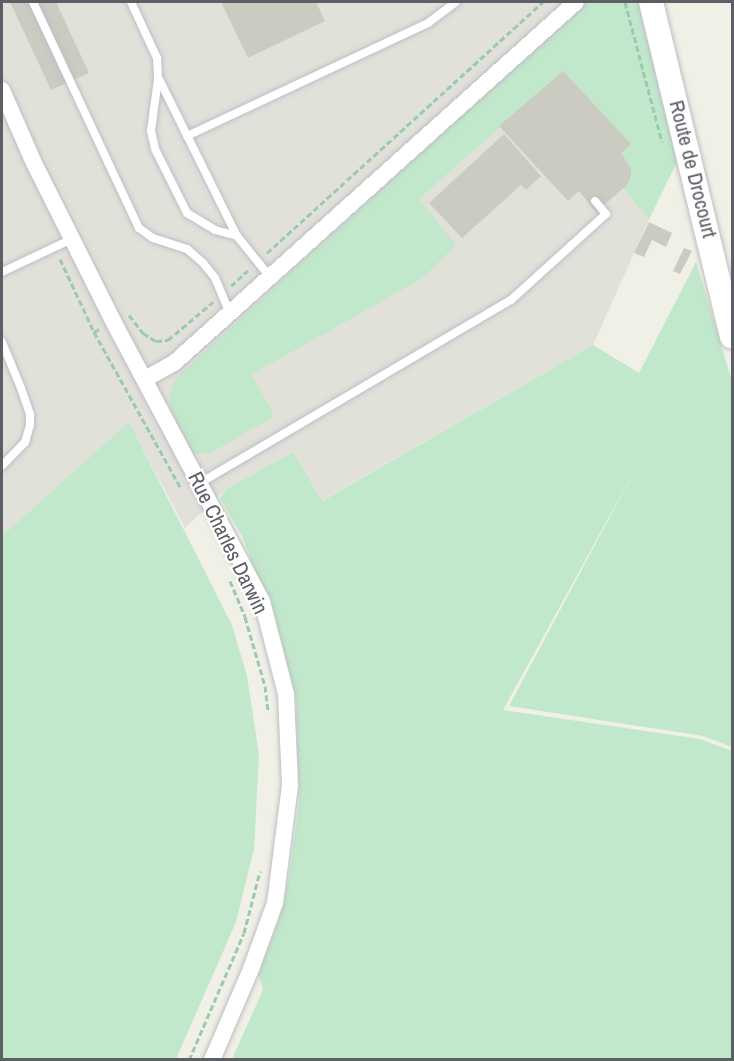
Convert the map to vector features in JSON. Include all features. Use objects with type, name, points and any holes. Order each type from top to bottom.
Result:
[{"type":"street","points":[[145,379],[174,363],[576,2]]},
{"type":"street","name":"Route de Drocourt","points":[[651,2],[732,336]]},
{"type":"street","name":"Rue Charles Darwin","points":[[2,90],[113,321],[262,602],[286,694],[290,784],[275,903],[251,969],[212,1059]]},
{"type":"lane","points":[[33,2],[140,228],[153,238],[187,249],[203,263],[223,293],[230,313]]},
{"type":"lane","points":[[131,2],[157,58],[158,79],[151,130],[155,149],[179,201],[195,219],[215,230],[237,236]]},
{"type":"lane","points":[[187,136],[428,23],[456,2]]},
{"type":"lane","points":[[158,79],[237,236],[270,277]]},
{"type":"lane","points":[[200,483],[511,300],[606,214],[595,201]]},
{"type":"lane","points":[[2,272],[72,239]]},
{"type":"lane","points":[[2,342],[30,414],[30,425],[25,442],[2,466]]},
{"type":"path","points":[[113,321],[131,314],[142,333],[156,341],[168,340],[223,293],[543,2]]},
{"type":"path","points":[[94,332],[184,493]]},
{"type":"path","points":[[228,575],[245,617],[265,686],[269,717]]},
{"type":"path","points":[[189,1059],[244,933],[263,860]]},
{"type":"shaded area","points":[[2,2],[616,2],[669,175],[593,345],[321,501],[293,452],[226,489],[185,528],[129,423],[2,536]]},
{"type":"green space","points":[[585,2],[642,2],[678,160],[649,219],[623,188],[631,176],[631,168],[621,153],[630,144],[563,71],[419,199],[456,245],[423,278],[251,375],[273,411],[270,419],[211,453],[194,454],[173,416],[169,397],[175,379]]},
{"type":"green space","points":[[696,262],[732,381],[732,747],[703,736],[509,706],[643,455],[503,710],[700,739],[732,751],[732,1059],[232,1059],[263,990],[258,974],[277,926],[289,878],[299,803],[296,699],[280,637],[243,538],[220,498],[226,489],[293,452],[322,501],[593,345],[639,373]]},
{"type":"green space","points":[[129,422],[232,625],[247,676],[259,755],[254,849],[236,922],[176,1059],[2,1059],[2,536]]},
{"type":"building","points":[[10,2],[56,2],[89,73],[51,90]]},
{"type":"building","points":[[221,2],[316,2],[325,21],[248,58]]},
{"type":"building","points":[[563,71],[631,144],[621,153],[631,168],[631,176],[627,185],[596,212],[579,191],[568,201],[499,126]]},
{"type":"building","points":[[504,134],[541,176],[526,190],[521,185],[462,238],[429,203]]},
{"type":"building","points":[[649,222],[672,233],[666,247],[652,240],[644,257],[634,253]]},
{"type":"building","points":[[684,248],[692,251],[680,274],[673,271]]}]
